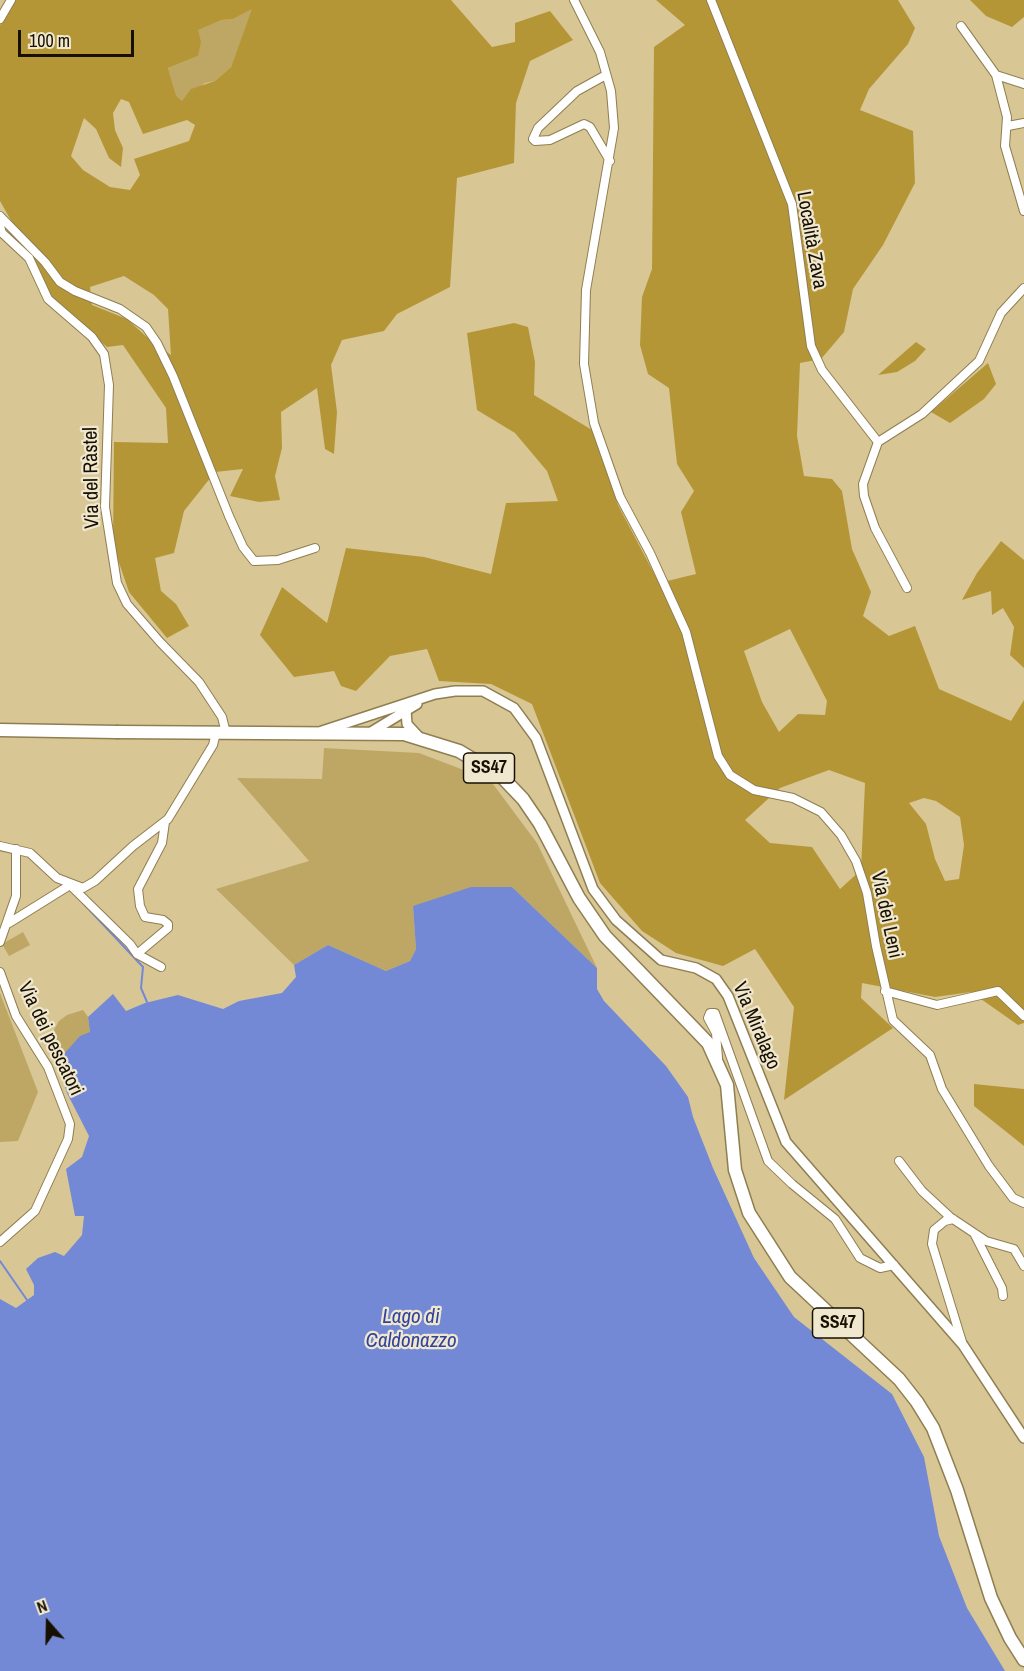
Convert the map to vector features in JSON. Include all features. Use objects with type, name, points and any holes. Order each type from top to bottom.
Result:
[{"type":"main road","name":"SS47","points":[[0,730],[370,733],[419,737],[459,751],[501,776],[523,799],[540,824],[579,898],[605,936],[696,1029],[718,1063],[730,1107],[735,1170],[749,1213],[790,1277],[899,1379],[933,1428],[957,1490],[991,1598],[1010,1638],[1024,1660]]},
{"type":"street","points":[[0,19],[11,0]]},
{"type":"street","name":"Via dei Leni","points":[[574,0],[600,52],[614,128],[586,290],[584,364],[594,423],[620,497],[650,553],[686,632],[712,743],[730,775],[754,790],[793,798],[821,812],[841,835],[856,861],[867,893],[885,991],[893,1020],[930,1055],[942,1089],[989,1166],[1013,1198],[1024,1203]]},
{"type":"street","name":"Località Zava","points":[[711,0],[792,204],[811,346],[822,370],[878,442]]},
{"type":"street","points":[[961,26],[996,75],[1008,126],[1005,146],[1024,211]]},
{"type":"street","points":[[606,75],[577,91],[538,128],[533,139],[535,141],[550,140],[584,124],[590,127],[610,161]]},
{"type":"street","points":[[996,75],[1024,84]]},
{"type":"street","points":[[1008,126],[1024,123]]},
{"type":"street","points":[[0,216],[45,262],[60,282],[120,309],[146,327],[157,343],[173,376],[243,547],[254,561],[278,560],[315,548]]},
{"type":"street","name":"Via del Ràstel","points":[[0,226],[2,233],[29,258],[48,299],[92,336],[104,354],[109,385],[105,507],[117,582],[127,604],[199,682],[222,717],[221,733]]},
{"type":"street","points":[[907,588],[875,528],[864,496],[863,484],[878,442],[922,414],[980,361],[1001,313],[1024,288]]},
{"type":"street","name":"Via Miralago","points":[[435,694],[483,691],[514,708],[537,738],[593,889],[616,920],[661,960],[696,968],[716,979],[728,996],[786,1142],[963,1345],[1024,1438]]},
{"type":"street","points":[[373,714],[366,725],[370,733],[435,694]]},
{"type":"street","points":[[317,733],[435,694]]},
{"type":"street","points":[[406,710],[406,724],[419,737]]},
{"type":"street","points":[[0,846],[30,853],[57,878],[70,885],[83,888],[95,881],[133,846],[165,822],[221,733]]},
{"type":"street","points":[[136,954],[168,927],[164,920],[145,917],[140,906],[138,889],[162,843],[165,822]]},
{"type":"street","points":[[0,942],[9,923],[16,896],[16,849]]},
{"type":"street","points":[[9,923],[70,885]]},
{"type":"street","points":[[70,885],[129,944],[136,954],[161,967]]},
{"type":"street","name":"Via dei pescatori","points":[[0,972],[16,1016],[48,1067],[70,1124],[68,1139],[35,1211],[0,1242]]},
{"type":"street","points":[[885,991],[937,1005],[998,991],[1024,1016]]},
{"type":"street","points":[[718,1063],[716,1033],[708,1018],[710,1013],[715,1013],[768,1161],[835,1219],[860,1257],[880,1269],[894,1265]]},
{"type":"street","points":[[899,1161],[922,1191],[952,1219],[993,1244],[1014,1249],[1024,1266]]},
{"type":"street","points":[[952,1219],[933,1230],[932,1244],[963,1345]]},
{"type":"street","points":[[974,1234],[1002,1288],[1003,1296]]},
{"type":"shaded area","points":[[15,0],[451,0],[492,47],[515,42],[515,23],[550,11],[573,40],[530,61],[516,103],[514,163],[457,178],[450,287],[397,314],[384,331],[342,340],[331,365],[337,412],[334,454],[325,449],[317,388],[281,412],[282,448],[275,476],[280,500],[259,502],[230,496],[243,469],[215,472],[184,511],[174,553],[155,558],[161,591],[176,604],[189,626],[167,638],[129,592],[113,545],[114,442],[168,443],[166,408],[123,345],[107,347],[47,294],[35,263],[0,201],[0,25]],"holes":[[[252,9],[231,67],[215,81],[191,89],[182,101],[176,95],[168,68],[198,56],[201,42],[198,30],[222,20],[233,19]],[[121,99],[129,102],[143,134],[187,120],[195,125],[189,141],[134,159],[140,175],[130,190],[110,187],[83,170],[71,156],[84,118],[96,129],[109,158],[121,167],[123,148],[115,130],[113,113]],[[124,276],[154,295],[168,309],[171,355],[127,319],[92,305],[90,287]]]},
{"type":"shaded area","points":[[656,0],[898,0],[915,28],[908,44],[869,89],[860,110],[913,131],[915,183],[883,245],[853,289],[844,332],[821,359],[800,363],[797,436],[804,476],[832,479],[842,491],[852,549],[871,592],[863,616],[889,636],[915,626],[939,689],[1011,721],[1024,700],[1024,1023],[1018,1025],[971,992],[935,997],[862,983],[861,998],[893,1028],[784,1100],[794,1007],[755,949],[723,966],[676,953],[642,931],[600,883],[532,704],[491,684],[439,681],[427,649],[390,656],[356,691],[341,686],[334,671],[294,677],[260,635],[282,587],[327,623],[346,548],[424,557],[491,574],[506,503],[558,501],[547,471],[515,433],[477,410],[467,333],[514,323],[528,327],[535,362],[534,395],[592,430],[618,505],[659,583],[696,574],[681,512],[694,491],[677,464],[669,388],[648,374],[640,345],[642,297],[652,269],[654,47],[685,25]],"holes":[[[790,629],[827,701],[825,715],[798,714],[779,732],[762,702],[744,651]],[[829,770],[865,783],[861,870],[840,889],[812,847],[770,843],[745,820],[780,788]],[[924,798],[936,801],[960,817],[964,845],[959,879],[945,881],[935,859],[926,824],[909,803]]]},
{"type":"shaded area","points":[[970,0],[1024,0],[1024,17],[1012,27],[986,16]]},
{"type":"shaded area","points":[[253,8],[231,67],[215,81],[205,83],[182,101],[176,95],[168,68],[198,56],[197,30],[222,20],[233,19]]},
{"type":"shaded area","points":[[916,342],[926,349],[915,361],[897,372],[878,375]]},
{"type":"shaded area","points":[[988,363],[996,384],[984,399],[950,423],[931,412]]},
{"type":"shaded area","points":[[1001,541],[1024,560],[1024,668],[1010,655],[1014,627],[1003,608],[992,615],[991,591],[962,600],[977,573]]},
{"type":"shaded area","points":[[324,748],[419,753],[490,780],[537,843],[597,968],[512,887],[413,906],[416,949],[410,961],[386,971],[328,945],[294,965],[216,889],[309,861],[237,778],[322,779]]},
{"type":"shaded area","points":[[23,932],[30,945],[9,956],[2,944]]},
{"type":"shaded area","points":[[0,993],[38,1092],[18,1141],[0,1142]]},
{"type":"shaded area","points":[[83,1010],[88,1017],[90,1032],[63,1055],[61,1074],[47,1042],[59,1021],[67,1015]]},
{"type":"shaded area","points":[[974,1084],[1024,1089],[1024,1146],[974,1106]]},
{"type":"water","name":"Lago di Caldonazzo","points":[[471,887],[512,887],[597,968],[597,989],[604,1001],[666,1066],[688,1097],[693,1117],[713,1168],[754,1258],[794,1317],[892,1394],[924,1457],[939,1536],[967,1608],[1005,1671],[0,1671],[0,1299],[16,1308],[34,1295],[34,1285],[26,1269],[38,1258],[55,1252],[64,1256],[82,1235],[84,1216],[75,1216],[66,1169],[82,1157],[89,1136],[67,1093],[61,1074],[63,1055],[80,1036],[90,1032],[88,1017],[113,994],[126,1011],[145,1003],[178,995],[223,1009],[239,1001],[282,993],[296,977],[294,965],[328,945],[386,971],[410,961],[416,949],[413,906]]},
{"type":"waterway","points":[[82,902],[143,967],[141,988],[147,1002]]},
{"type":"waterway","points":[[0,1261],[27,1300]]}]
